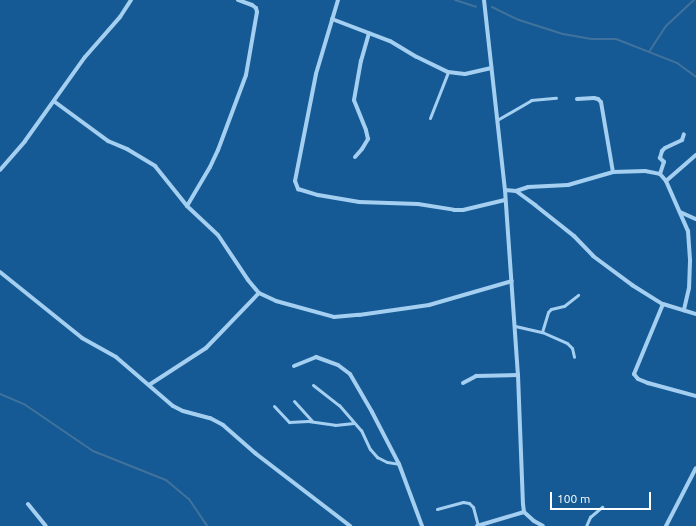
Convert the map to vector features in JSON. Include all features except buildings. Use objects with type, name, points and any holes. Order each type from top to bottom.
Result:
[{"type":"street","points":[[0,170],[25,141],[55,102],[85,57],[120,17],[131,0]]},
{"type":"street","points":[[187,206],[216,156],[246,75],[257,12],[256,8],[252,5],[238,0]]},
{"type":"street","points":[[338,0],[316,74],[295,181],[298,189],[318,196],[359,202],[418,204],[454,210],[463,210],[505,200]]},
{"type":"street","points":[[484,0],[505,190],[518,376],[524,512],[534,521],[543,526]]},
{"type":"street","points":[[332,19],[390,41],[417,57],[448,72],[465,74],[491,68]]},
{"type":"street","points":[[355,157],[368,139],[354,100],[359,68],[369,33]]},
{"type":"street","points":[[577,99],[594,98],[601,102],[614,172]]},
{"type":"street","points":[[55,102],[108,141],[133,152],[155,166],[187,206],[218,236],[248,280],[259,293],[282,303],[334,317],[397,311],[429,305],[512,281]]},
{"type":"street","points":[[660,174],[664,162],[660,158],[662,151],[682,140],[684,134]]},
{"type":"street","points":[[666,181],[696,155]]},
{"type":"street","points":[[505,190],[516,191],[528,187],[568,185],[614,172],[645,171],[660,174],[666,181],[688,231],[690,261],[689,288],[684,310]]},
{"type":"street","points":[[516,191],[574,236],[593,256],[613,272],[663,304],[696,314]]},
{"type":"street","points":[[679,212],[696,219]]},
{"type":"street","points":[[0,272],[82,338],[116,357],[173,406],[183,411],[210,418],[223,425],[255,453],[350,526]]},
{"type":"street","points":[[149,385],[189,361],[206,348],[259,293]]},
{"type":"street","points":[[663,304],[634,374],[638,379],[648,383],[696,396]]},
{"type":"street","points":[[294,366],[316,357],[346,370],[369,406],[399,464],[422,526]]},
{"type":"street","points":[[463,383],[476,376],[518,376]]},
{"type":"street","points":[[666,526],[696,468]]},
{"type":"street","points":[[28,504],[46,526]]},
{"type":"street","points":[[478,526],[524,512]]},
{"type":"lane","points":[[430,118],[448,72]]},
{"type":"lane","points":[[497,120],[531,100],[556,98]]},
{"type":"lane","points":[[542,332],[548,312],[551,309],[564,306],[578,295]]},
{"type":"lane","points":[[515,326],[542,332],[567,343],[572,348],[574,357]]},
{"type":"lane","points":[[313,386],[339,405],[361,430],[370,449],[377,457],[387,462],[399,464]]},
{"type":"lane","points":[[294,401],[312,421]]},
{"type":"lane","points":[[274,406],[289,422],[312,421],[335,425],[354,423]]},
{"type":"lane","points":[[437,509],[463,502],[469,503],[473,507],[478,526]]},
{"type":"lane","points":[[586,526],[590,516],[602,507]]},
{"type":"waterway","points":[[455,0],[476,7]]},
{"type":"waterway","points":[[649,52],[666,26],[694,0]]},
{"type":"waterway","points":[[492,7],[519,20],[563,34],[592,39],[616,39],[677,63],[696,77]]},
{"type":"waterway","points":[[0,394],[24,404],[93,451],[166,480],[189,499],[207,526]]}]
